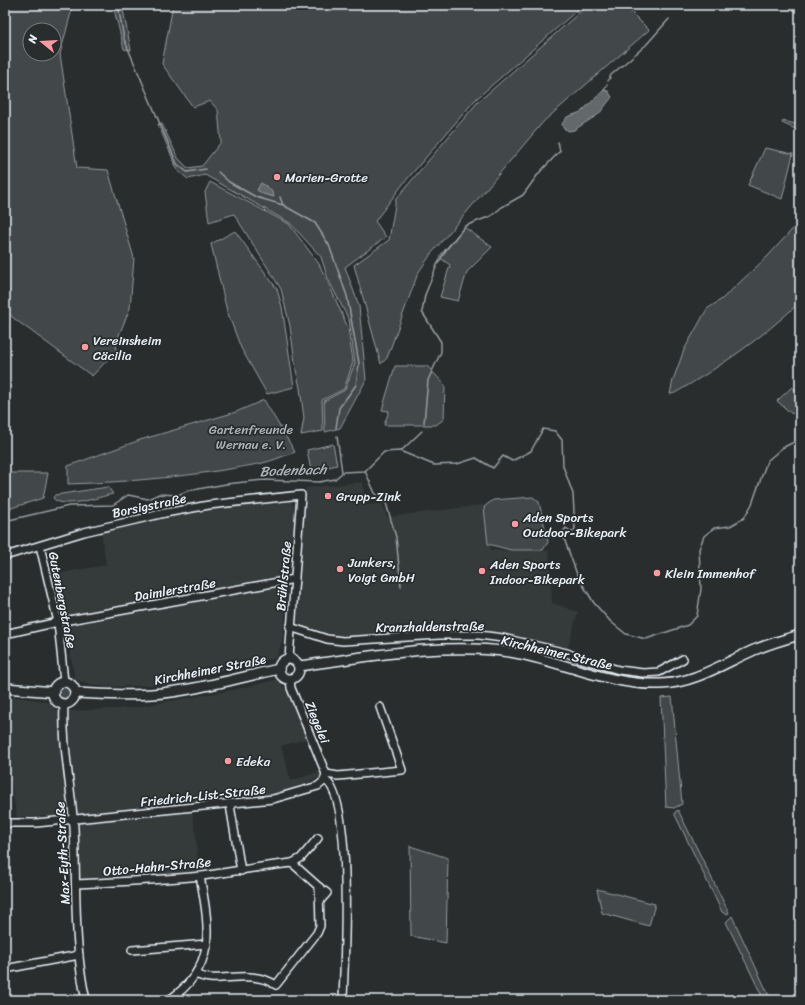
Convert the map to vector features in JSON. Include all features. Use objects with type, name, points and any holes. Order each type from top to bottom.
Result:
[{"type":"main road","name":"Kirchheimer Straße","points":[[299,666],[410,651],[462,648],[511,652],[628,682],[661,684],[679,682],[699,676],[755,650],[800,635]]},
{"type":"main road","points":[[289,658],[296,661],[299,666],[298,674],[290,679],[283,677],[279,670],[281,662],[289,658]]},
{"type":"main road","name":"Kirchheimer Straße","points":[[75,693],[115,695],[153,694],[177,691],[279,670]]},
{"type":"main road","points":[[64,682],[72,685],[75,693],[73,699],[64,704],[58,702],[54,692],[56,687],[64,682]]},
{"type":"main road","points":[[5,688],[54,692]]},
{"type":"street","name":"Borsigstraße","points":[[5,556],[117,523],[180,510],[301,495]]},
{"type":"street","name":"Brühlstraße","points":[[289,658],[290,627],[301,495]]},
{"type":"street","name":"Gutenbergstraße","points":[[40,546],[58,622],[64,682]]},
{"type":"street","name":"Daimlerstraße","points":[[5,634],[58,622],[295,579]]},
{"type":"street","name":"Kranzhaldenstraße","points":[[290,627],[327,639],[343,641],[439,635],[503,638],[567,653],[581,659],[619,670],[643,673],[659,672],[683,659]]},
{"type":"street","name":"Ziegelei","points":[[290,679],[291,688],[340,814],[343,833],[346,922],[343,1000]]},
{"type":"street","name":"Max-Eyth-Straße","points":[[64,704],[63,723],[73,820],[79,955],[86,1000]]},
{"type":"street","points":[[325,777],[402,770],[380,707]]},
{"type":"street","name":"Friedrich-List-Straße","points":[[5,823],[36,823],[230,805],[288,796],[318,786],[325,777]]},
{"type":"street","points":[[230,805],[241,871]]},
{"type":"street","points":[[196,974],[204,978],[252,977],[264,979],[276,985],[317,933],[320,926],[319,887],[292,863],[301,858],[318,838]]},
{"type":"street","name":"Otto-Hahn-Straße","points":[[76,884],[200,876],[241,871],[257,866],[292,863]]},
{"type":"street","points":[[169,1000],[188,985],[196,974],[203,960],[207,944],[207,921],[200,876]]},
{"type":"street","points":[[132,950],[207,944]]},
{"type":"street","points":[[5,969],[79,955]]},
{"type":"shaded area","points":[[604,90],[608,91],[612,97],[599,114],[574,130],[569,131],[563,128],[562,124],[567,117],[581,112]]},
{"type":"shaded area","points":[[261,183],[271,190],[274,197],[263,194],[257,190]]},
{"type":"shaded area","points":[[363,482],[365,505],[382,504],[387,517],[483,505],[491,550],[549,551],[552,603],[578,612],[567,651],[443,633],[331,638],[310,631],[296,620],[306,488]]},
{"type":"shaded area","points":[[288,500],[291,501],[295,509],[282,643],[276,658],[235,666],[187,681],[155,685],[107,687],[90,685],[75,679],[55,574],[106,565],[101,531],[126,524],[182,513]]},
{"type":"shaded area","points":[[279,680],[287,692],[306,739],[281,746],[291,781],[319,772],[321,777],[293,789],[261,797],[191,805],[196,836],[198,871],[81,882],[76,814],[17,818],[5,749],[5,738],[10,737],[7,709],[9,696],[44,701],[53,705],[55,710],[73,711],[131,708],[233,690]]},
{"type":"green space","points":[[5,5],[73,5],[62,46],[62,22],[22,22],[22,62],[61,62],[77,168],[108,170],[134,258],[130,308],[117,340],[116,351],[92,376],[12,317],[5,308]]},
{"type":"green space","points":[[113,5],[122,5],[131,50],[124,49]]},
{"type":"green space","points":[[173,5],[583,5],[475,100],[403,184],[375,221],[386,237],[345,267],[359,306],[366,380],[340,428],[325,432],[324,401],[345,390],[355,363],[349,320],[328,279],[321,257],[290,223],[205,175],[188,179],[178,171],[158,124],[162,124],[178,158],[188,168],[202,166],[221,142],[218,110],[210,101],[193,107],[162,64]]},
{"type":"green space","points":[[588,5],[624,5],[649,30],[544,121],[431,254],[418,273],[387,358],[381,364],[354,265],[389,240],[396,199],[477,103]]},
{"type":"green space","points":[[783,121],[800,125],[800,131],[782,123]]},
{"type":"green space","points":[[765,148],[793,154],[782,199],[748,185]]},
{"type":"green space","points":[[210,182],[289,224],[319,264],[330,287],[348,328],[353,362],[344,389],[322,400],[323,431],[301,435],[304,418],[300,388],[290,326],[281,289],[234,214],[209,222],[205,192]]},
{"type":"green space","points":[[800,221],[800,302],[756,340],[692,383],[675,393],[670,394],[673,380],[684,350],[707,309],[722,299],[768,256]]},
{"type":"green space","points":[[464,227],[492,247],[467,272],[458,301],[440,297],[450,265],[439,257]]},
{"type":"green space","points":[[235,231],[277,289],[282,307],[294,387],[267,394],[241,348],[227,311],[211,244]]},
{"type":"green space","points":[[395,366],[427,366],[445,385],[444,419],[436,425],[384,425],[389,411],[382,410]]},
{"type":"green space","points":[[792,387],[800,394],[800,406],[792,414],[777,401]]},
{"type":"green space","name":"Gartenfreunde Wernau e. V.","points":[[264,400],[295,452],[263,463],[211,472],[116,482],[68,484],[68,466],[140,440],[236,412]]},
{"type":"green space","points":[[333,444],[337,465],[311,471],[307,450]]},
{"type":"green space","points":[[5,473],[48,473],[43,498],[5,510]]},
{"type":"green space","points":[[108,487],[113,494],[81,502],[64,503],[53,498],[55,495]]},
{"type":"green space","name":"Aden Sports Outdoor-Bikepark","points":[[533,497],[539,502],[548,542],[543,550],[511,550],[488,544],[484,507],[493,500]]},
{"type":"green space","points":[[62,687],[66,687],[70,693],[66,699],[62,699],[58,695],[58,691]]},
{"type":"green space","points":[[672,697],[682,804],[674,808],[666,807],[661,698]]},
{"type":"green space","points":[[678,810],[729,913],[726,914],[722,912],[675,815],[675,812]]},
{"type":"green space","points":[[410,846],[448,858],[446,943],[411,936]]},
{"type":"green space","points":[[597,889],[655,904],[649,926],[602,913]]},
{"type":"green space","points":[[732,916],[771,1000],[764,1000],[726,922]]},
{"type":"waterway","points":[[118,5],[124,39],[177,164],[187,172],[206,169]]},
{"type":"waterway","points":[[665,9],[668,5]]},
{"type":"waterway","points":[[608,81],[611,75],[646,45],[669,19]]},
{"type":"waterway","points":[[604,90],[607,85]]},
{"type":"waterway","points":[[424,423],[428,380],[441,352],[441,342],[422,312],[425,295],[437,265],[446,250],[465,226],[491,216],[502,207],[523,195],[539,173],[560,151],[558,142]]},
{"type":"waterway","points":[[218,172],[229,182],[256,197],[283,205],[315,223],[329,245],[347,296],[359,363],[356,385],[339,408],[336,428]]},
{"type":"waterway","points":[[280,197],[283,205]]},
{"type":"waterway","name":"Bodenbach","points":[[5,521],[69,506],[113,505],[128,495],[148,499],[159,494],[178,495],[187,491],[226,484],[264,480],[319,482],[335,479],[343,472],[365,471],[384,452],[400,451],[434,465],[457,464],[476,458],[493,468],[503,456],[512,461],[531,451],[543,429],[555,431],[562,440],[563,466],[573,494],[575,529],[572,532],[566,528],[562,533],[578,577],[594,603],[611,622],[626,634],[646,639],[688,625],[697,616],[701,589],[699,549],[704,536],[714,528],[730,526],[744,518],[752,504],[767,461],[782,448],[800,439]]},
{"type":"waterway","points":[[401,451],[422,431]]},
{"type":"waterway","points":[[337,436],[342,472]]},
{"type":"waterway","points":[[365,471],[375,493],[386,503],[396,537],[401,586]]},
{"type":"place","name":"Marien-Grotte","points":[[277,177]]},
{"type":"place","name":"Vereinsheim Cäcilia","points":[[85,347]]},
{"type":"place","name":"Grupp-Zink","points":[[328,496]]},
{"type":"place","name":"Aden Sports Outdoor-Bikepark","points":[[515,524]]},
{"type":"place","name":"Junkers, Voigt GmbH","points":[[340,569]]},
{"type":"place","name":"Aden Sports Indoor-Bikepark","points":[[482,571]]},
{"type":"place","name":"Klein Immenhof","points":[[657,573]]},
{"type":"place","name":"Edeka","points":[[228,761]]}]
